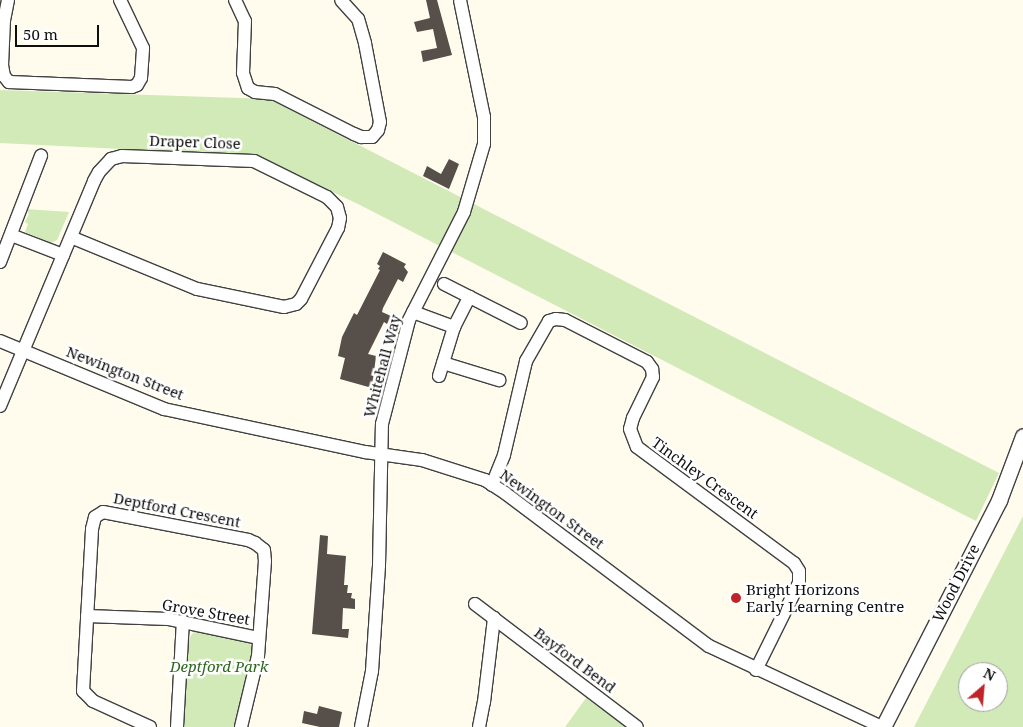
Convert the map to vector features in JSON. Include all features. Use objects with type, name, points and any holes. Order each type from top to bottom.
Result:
[{"type":"street","points":[[8,0],[4,20],[2,65],[4,76],[9,82],[132,87],[137,85],[141,78],[143,48],[120,0]]},
{"type":"street","points":[[235,0],[245,21],[243,73],[248,88],[255,92],[275,94],[354,134],[361,137],[372,137],[378,130],[380,122],[365,43],[358,19],[341,0]]},
{"type":"street","name":"Whitehall Way","points":[[360,727],[372,671],[379,565],[382,424],[413,312],[466,206],[484,144],[484,117],[460,0]]},
{"type":"street","points":[[0,262],[41,156]]},
{"type":"street","name":"Draper Close","points":[[0,406],[98,172],[111,159],[122,156],[254,161],[327,197],[337,207],[340,218],[338,228],[301,299],[296,304],[284,307],[197,289],[71,237]]},
{"type":"street","points":[[11,234],[63,256]]},
{"type":"street","points":[[444,284],[521,323]]},
{"type":"street","points":[[439,376],[454,327],[469,297]]},
{"type":"street","points":[[413,312],[454,327]]},
{"type":"street","name":"Tinchley Crescent","points":[[492,485],[504,454],[526,360],[549,321],[556,318],[565,320],[647,362],[652,369],[653,377],[633,418],[630,429],[633,442],[637,447],[794,563],[800,570],[799,583],[756,670]]},
{"type":"street","name":"Newington Street","points":[[0,341],[164,409],[381,454],[422,460],[478,477],[492,485],[702,642],[756,670],[882,727]]},
{"type":"street","points":[[443,363],[499,380]]},
{"type":"street","name":"Wood Drive","points":[[882,727],[995,507],[1023,436]]},
{"type":"street","name":"Deptford Crescent","points":[[150,727],[92,701],[85,695],[83,686],[93,521],[98,514],[110,512],[248,540],[264,550],[265,561],[257,665],[242,727]]},
{"type":"street","name":"Bayford Bend","points":[[474,604],[637,727]]},
{"type":"street","name":"Grove Street","points":[[87,616],[183,622],[259,638]]},
{"type":"street","points":[[479,727],[484,702],[494,618]]},
{"type":"street","points":[[178,727],[183,622]]},
{"type":"green space","points":[[0,90],[269,99],[999,473],[976,521],[358,204],[263,159],[243,155],[0,143]]},
{"type":"green space","points":[[26,209],[69,212],[57,240],[51,243],[25,232],[28,224],[25,222],[29,214]]},
{"type":"green space","points":[[1023,516],[1023,727],[914,727]]},
{"type":"green space","name":"Deptford Park","points":[[195,631],[247,641],[254,649],[237,727],[182,727],[187,640]]},
{"type":"green space","points":[[586,698],[626,727],[565,727]]},
{"type":"building","points":[[426,0],[437,0],[452,55],[423,62],[421,51],[437,48],[433,29],[417,32],[414,22],[430,18]]},
{"type":"building","points":[[449,159],[459,164],[449,189],[423,176],[427,166],[441,174]]},
{"type":"building","points":[[383,252],[406,264],[404,267],[408,272],[403,282],[398,279],[383,308],[382,312],[391,316],[387,324],[384,322],[368,354],[376,356],[372,388],[340,379],[345,358],[338,356],[342,337],[354,313],[357,315],[380,270],[378,269],[380,266],[377,264]]},
{"type":"building","points":[[320,535],[328,536],[327,554],[346,556],[344,585],[348,585],[347,593],[352,593],[351,598],[355,599],[355,609],[343,608],[342,629],[349,629],[348,638],[312,634]]},
{"type":"building","points":[[319,706],[342,712],[339,727],[320,727],[302,723],[304,711],[317,714]]},
{"type":"place","name":"Bright Horizons Early Learning Centre","points":[[736,598]]}]
